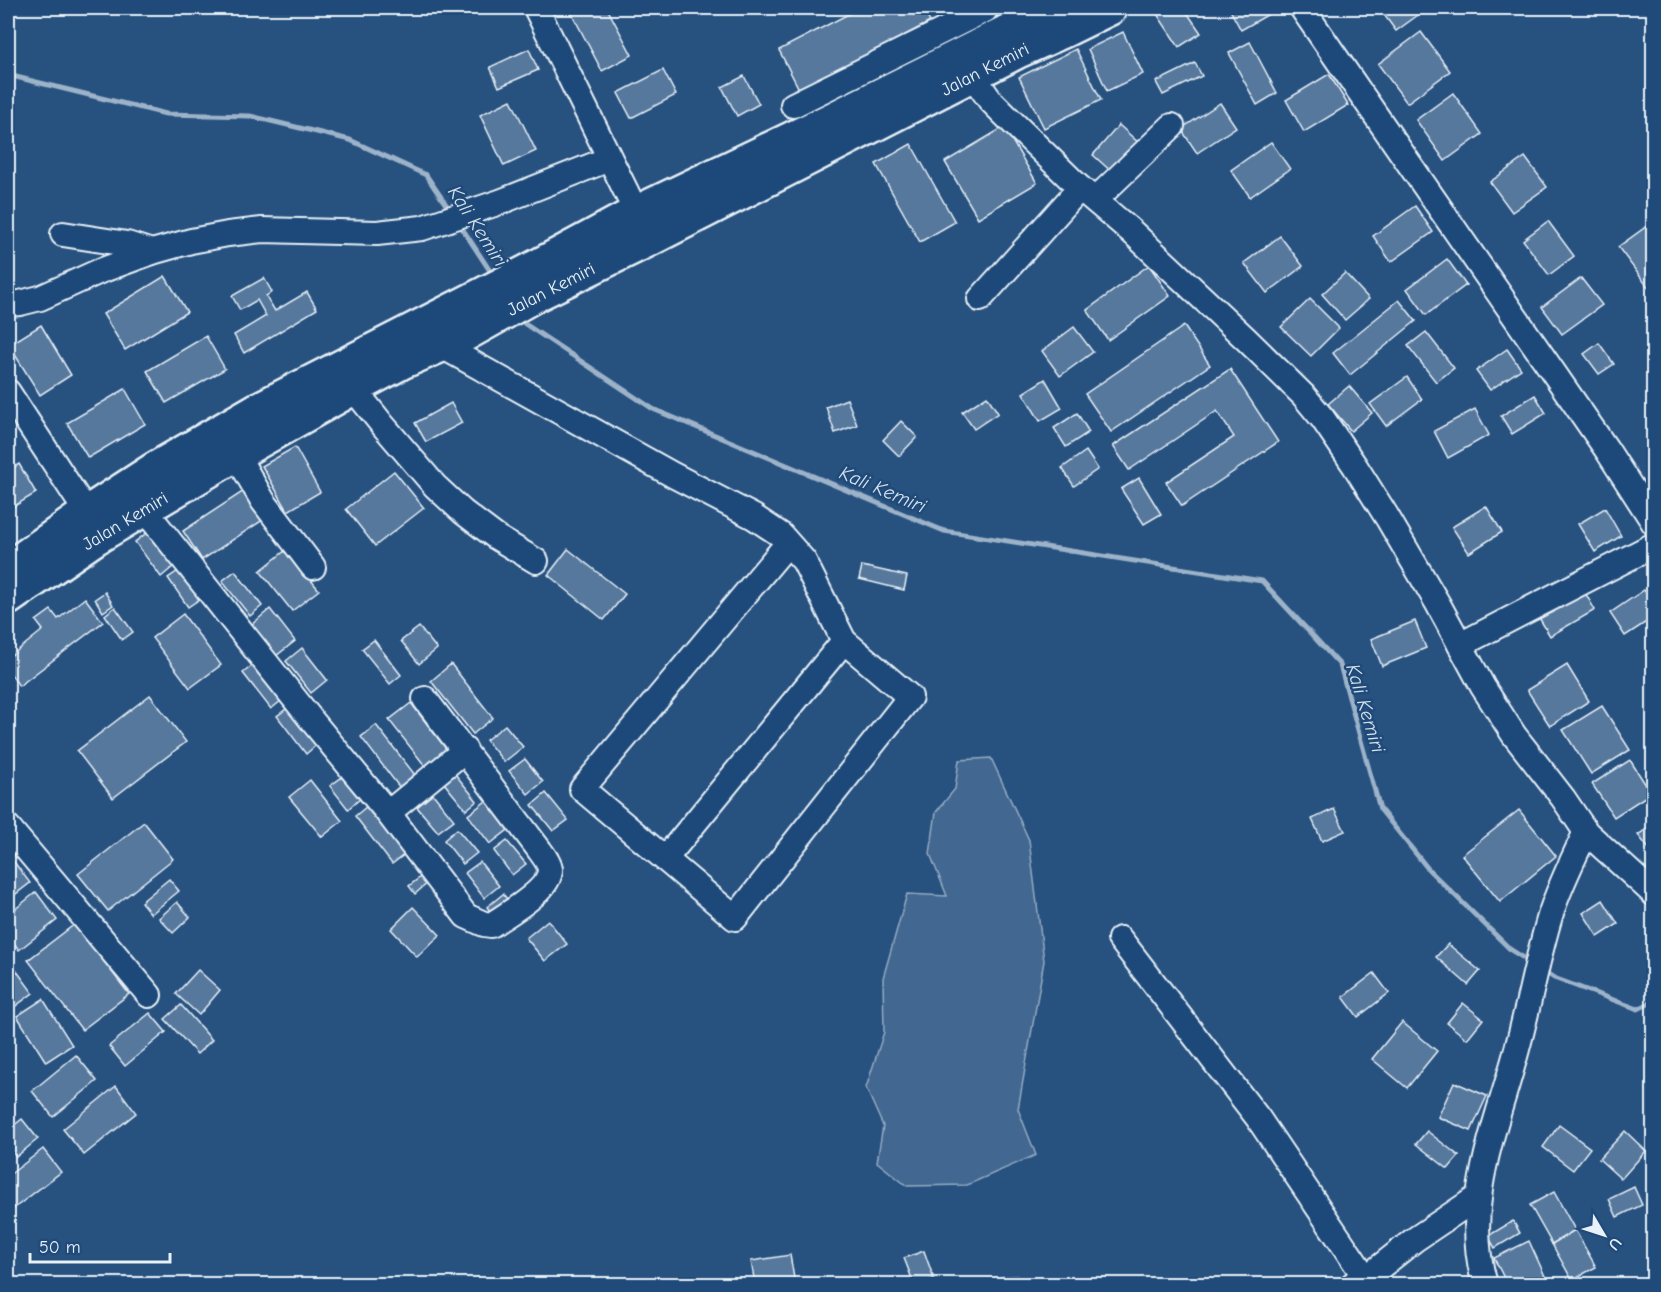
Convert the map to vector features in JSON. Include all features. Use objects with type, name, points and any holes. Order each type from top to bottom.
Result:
[{"type":"highway","name":"Jalan Kemiri","points":[[965,65],[990,17],[1055,8]]},
{"type":"highway","name":"Jalan Kemiri","points":[[8,598],[95,538],[236,454],[530,284],[643,226],[833,119],[1110,8]]},
{"type":"highway","name":"Jalan Kemiri","points":[[8,568],[155,469],[257,410],[449,331]]},
{"type":"street","points":[[536,8],[643,226]]},
{"type":"street","points":[[1302,8],[1607,450],[1653,524]]},
{"type":"street","points":[[793,105],[990,17]]},
{"type":"street","points":[[965,65],[990,100],[1088,194],[1280,370],[1304,396],[1323,419],[1355,466],[1438,604],[1483,687],[1514,735],[1586,832],[1653,894]]},
{"type":"street","points":[[980,299],[1088,194],[1172,126]]},
{"type":"street","points":[[8,304],[40,298],[100,271],[190,241],[262,230],[377,233],[422,228],[532,190],[609,159]]},
{"type":"street","points":[[63,234],[127,244],[152,252]]},
{"type":"street","points":[[449,331],[673,475],[754,517],[788,543],[804,561],[844,641],[910,697],[735,918],[582,789],[788,543]]},
{"type":"street","points":[[353,388],[435,486],[463,512],[496,537],[536,561]]},
{"type":"street","points":[[8,392],[87,513]]},
{"type":"street","points":[[236,454],[263,501],[313,567]]},
{"type":"street","points":[[144,509],[388,813],[466,916],[491,925],[531,898],[543,886],[549,876],[550,867],[425,699]]},
{"type":"street","points":[[1460,645],[1653,545]]},
{"type":"street","points":[[665,859],[844,641]]},
{"type":"street","points":[[388,813],[465,750]]},
{"type":"street","points":[[8,827],[149,995]]},
{"type":"street","points":[[1485,1284],[1476,1221],[1482,1171],[1509,1079],[1554,905],[1586,832]]},
{"type":"street","points":[[1120,939],[1258,1118],[1359,1281],[1421,1235],[1478,1197]]},
{"type":"shaded area","points":[[991,758],[1029,840],[1044,961],[1018,1109],[1036,1155],[967,1185],[907,1186],[877,1162],[883,1126],[866,1088],[884,1032],[883,978],[907,894],[947,896],[930,854],[936,812],[955,789],[959,760]]},
{"type":"building","points":[[569,8],[607,8],[632,55],[602,71]]},
{"type":"building","points":[[860,8],[922,8],[930,22],[800,91],[779,50]]},
{"type":"building","points":[[1166,8],[1184,8],[1201,33],[1179,47],[1157,14]]},
{"type":"building","points":[[1229,8],[1275,8],[1276,10],[1241,30]]},
{"type":"building","points":[[1379,8],[1423,8],[1425,10],[1396,31]]},
{"type":"building","points":[[1123,32],[1143,74],[1107,91],[1088,49]]},
{"type":"building","points":[[1421,32],[1450,71],[1407,103],[1378,64]]},
{"type":"building","points":[[1250,42],[1277,93],[1257,105],[1229,53]]},
{"type":"building","points":[[529,49],[538,70],[499,87],[490,67]]},
{"type":"building","points":[[1076,49],[1101,100],[1044,128],[1019,77]]},
{"type":"building","points":[[1195,63],[1202,76],[1163,95],[1156,82]]},
{"type":"building","points":[[663,70],[676,95],[631,118],[618,93]]},
{"type":"building","points":[[1329,74],[1348,105],[1304,132],[1286,100]]},
{"type":"building","points":[[744,76],[759,104],[737,116],[722,87]]},
{"type":"building","points":[[1453,93],[1482,134],[1445,161],[1416,120]]},
{"type":"building","points":[[511,100],[536,151],[504,166],[480,115]]},
{"type":"building","points":[[1220,103],[1236,127],[1197,153],[1181,129]]},
{"type":"building","points":[[1119,125],[1140,144],[1114,174],[1093,155]]},
{"type":"building","points":[[1004,127],[1037,183],[978,218],[945,162]]},
{"type":"building","points":[[1271,142],[1290,169],[1250,197],[1231,170]]},
{"type":"building","points":[[911,144],[955,222],[920,242],[876,164]]},
{"type":"building","points":[[1525,157],[1547,187],[1512,212],[1490,182]]},
{"type":"building","points":[[1415,206],[1433,232],[1391,262],[1373,236]]},
{"type":"building","points":[[1548,221],[1574,256],[1549,275],[1523,240]]},
{"type":"building","points":[[1654,221],[1654,283],[1648,287],[1618,247]]},
{"type":"building","points":[[1280,236],[1303,266],[1267,293],[1244,263]]},
{"type":"building","points":[[1447,259],[1466,285],[1426,315],[1407,289]]},
{"type":"building","points":[[1149,265],[1170,296],[1108,340],[1087,310]]},
{"type":"building","points":[[1345,273],[1369,299],[1345,320],[1322,294]]},
{"type":"building","points":[[165,276],[187,312],[125,350],[103,314]]},
{"type":"building","points":[[264,278],[272,292],[266,296],[275,311],[307,292],[317,309],[244,353],[234,335],[266,316],[257,300],[240,310],[232,296]]},
{"type":"building","points":[[1581,278],[1602,305],[1562,334],[1542,307]]},
{"type":"building","points":[[1310,299],[1339,328],[1311,356],[1281,327]]},
{"type":"building","points":[[1399,300],[1416,321],[1350,375],[1333,353]]},
{"type":"building","points":[[41,325],[71,375],[40,395],[9,345]]},
{"type":"building","points":[[1184,326],[1210,365],[1111,432],[1085,394]]},
{"type":"building","points":[[1074,327],[1093,352],[1060,376],[1042,351]]},
{"type":"building","points":[[1426,332],[1454,368],[1436,382],[1408,346]]},
{"type":"building","points":[[206,336],[225,369],[166,403],[147,371]]},
{"type":"building","points":[[1599,343],[1614,364],[1599,374],[1584,354]]},
{"type":"building","points":[[1507,349],[1521,369],[1490,390],[1476,371]]},
{"type":"building","points":[[1230,369],[1278,442],[1182,506],[1166,482],[1234,437],[1217,411],[1129,470],[1113,446]]},
{"type":"building","points":[[1407,377],[1422,399],[1386,426],[1370,404]]},
{"type":"building","points":[[1045,379],[1062,408],[1040,421],[1023,393]]},
{"type":"building","points":[[1349,386],[1372,413],[1351,431],[1328,404]]},
{"type":"building","points":[[125,389],[145,424],[88,458],[67,423]]},
{"type":"building","points":[[1535,395],[1546,413],[1512,434],[1501,416]]},
{"type":"building","points":[[987,396],[998,413],[974,429],[962,412]]},
{"type":"building","points":[[847,399],[857,425],[835,433],[826,407]]},
{"type":"building","points":[[451,403],[462,423],[426,442],[415,423]]},
{"type":"building","points":[[1475,409],[1489,435],[1448,458],[1434,431]]},
{"type":"building","points":[[1077,413],[1089,432],[1066,447],[1054,428]]},
{"type":"building","points":[[901,421],[917,437],[899,456],[883,440]]},
{"type":"building","points":[[295,447],[320,492],[288,511],[262,466]]},
{"type":"building","points":[[1086,451],[1098,469],[1074,486],[1062,468]]},
{"type":"building","points":[[19,464],[36,493],[8,510],[8,471]]},
{"type":"building","points":[[394,471],[424,508],[375,546],[346,509]]},
{"type":"building","points":[[1139,478],[1161,514],[1144,524],[1121,489]]},
{"type":"building","points":[[250,487],[269,516],[202,560],[183,531]]},
{"type":"building","points":[[1486,506],[1502,532],[1469,553],[1452,527]]},
{"type":"building","points":[[1605,508],[1621,536],[1595,552],[1578,524]]},
{"type":"building","points":[[153,528],[179,562],[161,577],[135,542]]},
{"type":"building","points":[[568,549],[625,594],[604,620],[548,575]]},
{"type":"building","points":[[286,550],[319,590],[292,611],[260,571]]},
{"type":"building","points":[[187,565],[207,594],[188,607],[168,578]]},
{"type":"building","points":[[862,566],[907,576],[904,590],[859,579]]},
{"type":"building","points":[[235,571],[262,606],[250,616],[222,581]]},
{"type":"building","points":[[1580,584],[1595,610],[1550,636],[1535,611]]},
{"type":"building","points":[[1644,590],[1654,603],[1654,617],[1625,636],[1610,613]]},
{"type":"building","points":[[105,592],[113,605],[103,612],[95,599]]},
{"type":"building","points":[[85,598],[103,622],[19,686],[8,670],[8,658],[43,630],[36,621],[51,610],[58,619]]},
{"type":"building","points":[[115,607],[133,632],[122,640],[105,615]]},
{"type":"building","points":[[270,609],[295,641],[276,656],[251,625]]},
{"type":"building","points":[[183,614],[221,665],[190,688],[152,638]]},
{"type":"building","points":[[1415,621],[1426,648],[1382,666],[1371,639]]},
{"type":"building","points":[[419,627],[437,649],[419,664],[401,641]]},
{"type":"building","points":[[374,640],[401,675],[390,684],[362,649]]},
{"type":"building","points":[[302,648],[327,680],[311,693],[286,661]]},
{"type":"building","points":[[258,661],[287,696],[271,709],[243,673]]},
{"type":"building","points":[[451,664],[493,718],[473,734],[431,681]]},
{"type":"building","points":[[1567,665],[1589,701],[1550,726],[1527,690]]},
{"type":"building","points":[[150,695],[186,742],[113,798],[77,751]]},
{"type":"building","points":[[294,703],[322,740],[306,754],[277,716]]},
{"type":"building","points":[[411,703],[450,754],[429,771],[389,720]]},
{"type":"building","points":[[1602,706],[1630,750],[1591,774],[1563,730]]},
{"type":"building","points":[[376,725],[419,780],[403,792],[361,737]]},
{"type":"building","points":[[505,725],[523,747],[504,762],[486,740]]},
{"type":"building","points":[[525,759],[543,782],[528,794],[509,771]]},
{"type":"building","points":[[1630,760],[1651,793],[1614,817],[1592,784]]},
{"type":"building","points":[[349,772],[366,794],[348,809],[330,786]]},
{"type":"building","points":[[455,774],[477,801],[466,810],[444,783]]},
{"type":"building","points":[[310,780],[342,821],[322,837],[289,797]]},
{"type":"building","points":[[546,793],[568,820],[553,831],[532,805]]},
{"type":"building","points":[[433,794],[454,820],[438,832],[417,807]]},
{"type":"building","points":[[486,801],[508,830],[490,844],[468,815]]},
{"type":"building","points":[[372,802],[410,850],[392,864],[355,816]]},
{"type":"building","points":[[1334,809],[1345,831],[1322,841],[1312,819]]},
{"type":"building","points":[[1519,810],[1556,856],[1500,902],[1462,855]]},
{"type":"building","points":[[144,822],[173,859],[108,911],[78,874]]},
{"type":"building","points":[[1654,824],[1654,855],[1638,835]]},
{"type":"building","points":[[457,829],[477,853],[463,864],[444,840]]},
{"type":"building","points":[[507,841],[526,864],[512,875],[494,851]]},
{"type":"building","points":[[8,854],[30,883],[8,900]]},
{"type":"building","points":[[480,862],[499,886],[484,898],[465,873]]},
{"type":"building","points":[[423,875],[429,882],[415,894],[409,886]]},
{"type":"building","points":[[169,879],[179,891],[151,914],[141,902]]},
{"type":"building","points":[[36,892],[57,920],[19,950],[8,935],[8,915]]},
{"type":"building","points":[[503,894],[510,903],[494,916],[487,907]]},
{"type":"building","points":[[1603,900],[1618,924],[1598,937],[1583,913]]},
{"type":"building","points":[[177,902],[190,917],[173,933],[159,918]]},
{"type":"building","points":[[413,907],[440,935],[417,957],[391,929]]},
{"type":"building","points":[[548,920],[567,944],[545,961],[526,938]]},
{"type":"building","points":[[75,924],[129,994],[82,1030],[28,960]]},
{"type":"building","points":[[1448,944],[1480,971],[1468,985],[1436,957]]},
{"type":"building","points":[[8,959],[33,993],[9,1011],[8,1010]]},
{"type":"building","points":[[198,970],[220,990],[199,1015],[176,994]]},
{"type":"building","points":[[1374,973],[1389,993],[1358,1017],[1343,997]]},
{"type":"building","points":[[43,999],[72,1045],[46,1062],[17,1016]]},
{"type":"building","points":[[1463,1003],[1483,1019],[1467,1039],[1447,1023]]},
{"type":"building","points":[[181,1005],[212,1040],[197,1054],[165,1019]]},
{"type":"building","points":[[150,1013],[166,1032],[125,1066],[109,1046]]},
{"type":"building","points":[[1402,1022],[1437,1051],[1407,1088],[1372,1059]]},
{"type":"building","points":[[76,1055],[97,1081],[53,1117],[32,1091]]},
{"type":"building","points":[[1454,1082],[1487,1096],[1471,1131],[1438,1117]]},
{"type":"building","points":[[116,1086],[136,1113],[84,1155],[63,1129]]},
{"type":"building","points":[[22,1119],[38,1139],[16,1157],[8,1146],[8,1130]]},
{"type":"building","points":[[1559,1125],[1590,1148],[1573,1170],[1543,1147]]},
{"type":"building","points":[[1427,1131],[1459,1156],[1448,1169],[1416,1144]]},
{"type":"building","points":[[1625,1131],[1646,1151],[1621,1179],[1599,1159]]},
{"type":"building","points":[[43,1149],[61,1172],[8,1213],[8,1176]]},
{"type":"building","points":[[1634,1187],[1642,1205],[1617,1217],[1609,1199]]},
{"type":"building","points":[[1554,1192],[1575,1230],[1552,1244],[1530,1205]]},
{"type":"building","points":[[1513,1221],[1520,1233],[1495,1248],[1488,1236]]},
{"type":"building","points":[[1575,1230],[1596,1267],[1572,1280],[1552,1244]]},
{"type":"building","points":[[1529,1241],[1545,1276],[1527,1284],[1507,1284],[1494,1258]]},
{"type":"building","points":[[924,1251],[934,1279],[914,1284],[904,1258]]},
{"type":"building","points":[[790,1255],[795,1284],[755,1284],[751,1261]]},
{"type":"building","points":[[1017,1276],[1017,1284],[1003,1284],[1002,1277]]},
{"type":"waterway","name":"Kali Kemiri","points":[[8,75],[166,114],[250,116],[350,140],[426,175],[451,212]]},
{"type":"waterway","name":"Kali Kemiri","points":[[458,222],[494,277]]},
{"type":"waterway","name":"Kali Kemiri","points":[[519,315],[525,324],[653,409],[944,531],[1262,581],[1340,665],[1380,809],[1429,870],[1511,950],[1532,963]]},
{"type":"waterway","name":"Kali Kemiri","points":[[1542,970],[1554,978],[1638,1009],[1654,1001]]}]
